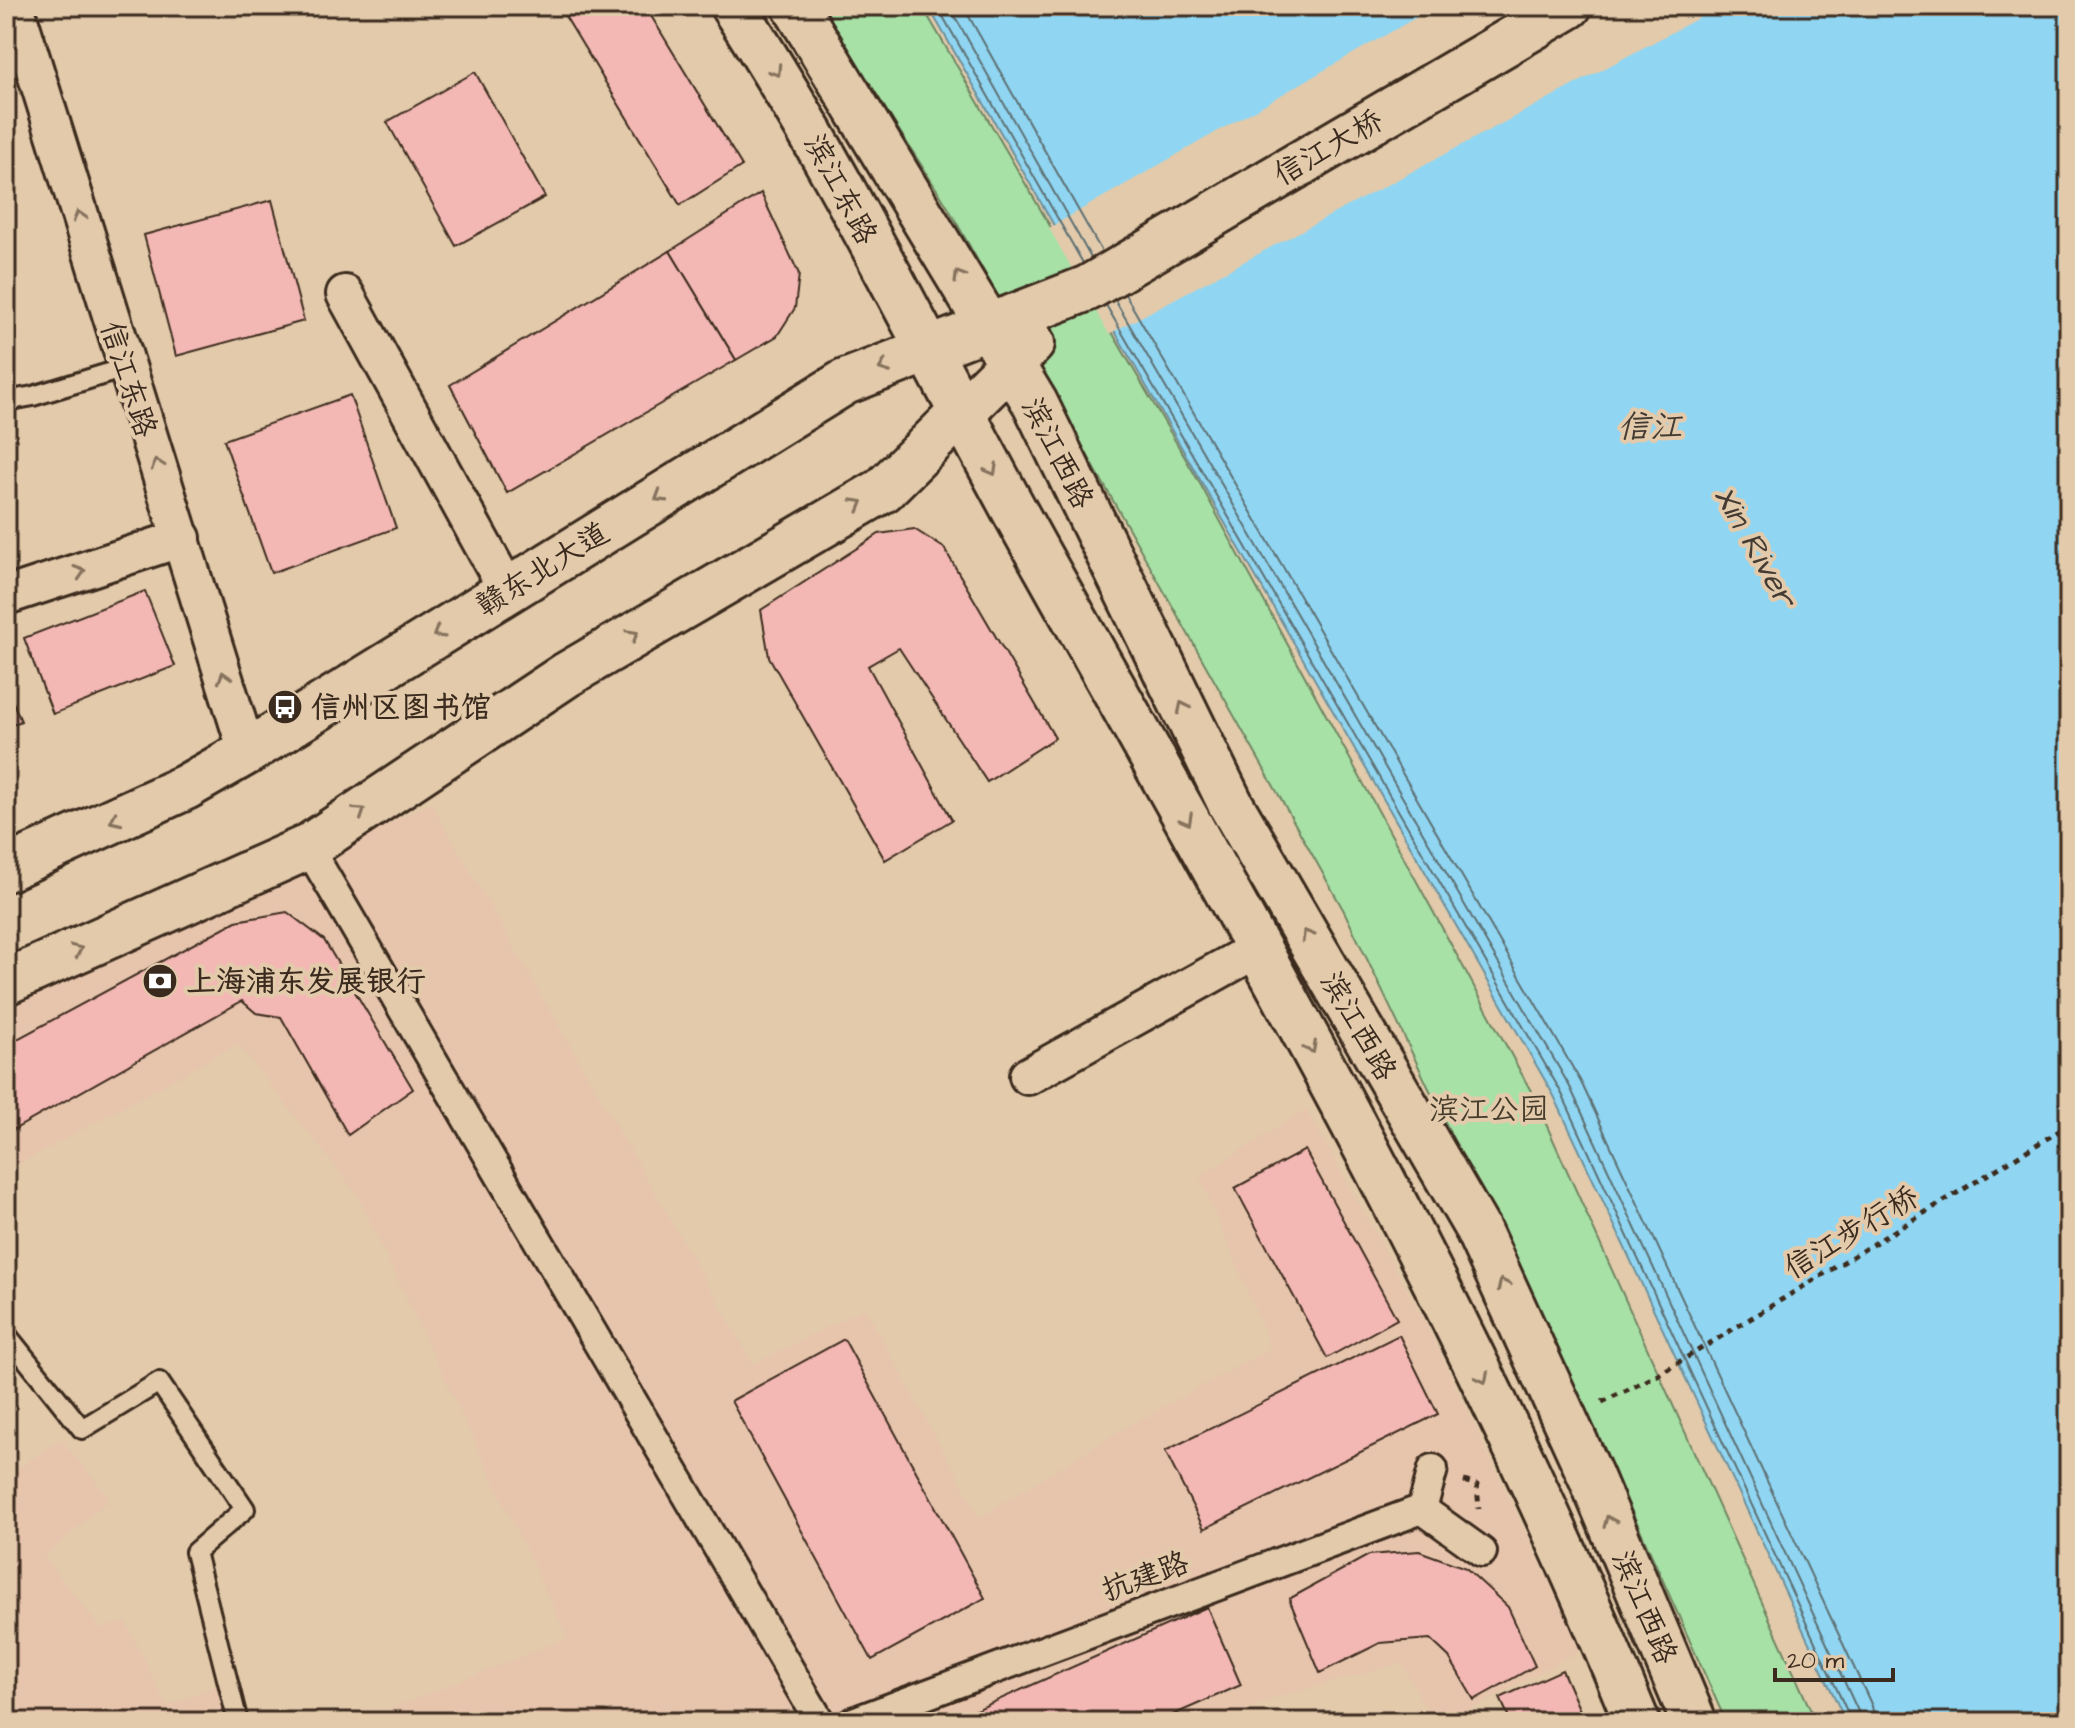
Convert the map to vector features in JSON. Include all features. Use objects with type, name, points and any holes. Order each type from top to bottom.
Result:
[{"type":"main road","name":"滨江东路","points":[[733,6],[790,93],[944,380]]},
{"type":"main road","name":"滨江东路","points":[[795,6],[1000,344]]},
{"type":"main road","name":"信江大桥","points":[[1088,288],[1569,6]]},
{"type":"main road","name":"赣东北大道","points":[[6,869],[186,787],[247,752],[845,382],[944,380],[1088,288]]},
{"type":"main road","points":[[6,982],[308,847],[566,675],[883,490],[944,380],[1000,344]]},
{"type":"main road","name":"滨江西路","points":[[1000,344],[1035,403],[1231,805],[1478,1230],[1591,1477],[1694,1722]]},
{"type":"main road","name":"滨江西路","points":[[944,380],[1259,948],[1485,1381],[1577,1574],[1637,1722]]},
{"type":"street","name":"信江东路","points":[[15,6],[125,368],[182,538],[247,752]]},
{"type":"street","points":[[345,294],[508,591]]},
{"type":"street","points":[[6,596],[182,538]]},
{"type":"street","points":[[308,847],[820,1722]]},
{"type":"street","points":[[1028,1076],[1259,948]]},
{"type":"street","points":[[1433,1469],[1422,1509],[1482,1552]]},
{"type":"street","name":"抗建路","points":[[853,1722],[1422,1509]]},
{"type":"lane","points":[[6,401],[125,368]]},
{"type":"lane","points":[[6,1334],[82,1429],[159,1382],[245,1509],[195,1552],[238,1722]]},
{"type":"path","name":"信江步行桥","points":[[1600,1403],[1656,1376],[2069,1125]]},
{"type":"shaded area","points":[[431,803],[753,1364],[865,1308],[980,1517],[1118,1432],[1271,1348],[1200,1177],[1306,1109],[1427,1326],[1581,1650],[1448,1722],[1434,1722],[1401,1663],[1274,1698],[1218,1722],[358,1722],[568,1638],[357,1194],[238,1044],[6,1171],[6,1007]]},
{"type":"shaded area","points":[[61,1439],[110,1499],[44,1557],[100,1628],[126,1622],[167,1706],[230,1680],[238,1722],[6,1722],[6,1477]]},
{"type":"green space","name":"滨江公园","points":[[820,6],[922,6],[1198,480],[1532,1093],[1816,1722],[1726,1722],[1639,1527],[1344,911],[946,204]]},
{"type":"water","name":"信江","points":[[928,6],[2069,6],[2069,1722],[1846,1722],[1554,1096]]},
{"type":"pier","points":[[1436,6],[1721,6],[1109,334],[1049,228]]},
{"type":"building","points":[[559,6],[645,6],[742,166],[680,205]]},
{"type":"building","points":[[475,72],[545,197],[456,246],[387,122]]},
{"type":"building","points":[[761,193],[799,274],[795,308],[777,336],[736,360],[670,251]]},
{"type":"building","points":[[272,200],[304,321],[176,356],[144,235]]},
{"type":"building","points":[[670,251],[736,360],[507,493],[450,385]]},
{"type":"building","points":[[350,395],[396,528],[271,573],[224,440]]},
{"type":"building","points":[[914,529],[944,548],[1055,738],[987,782],[899,648],[868,666],[952,820],[885,860],[769,657],[761,610],[879,534]]},
{"type":"building","points":[[145,591],[175,666],[53,714],[24,638]]},
{"type":"building","points":[[6,686],[21,721],[6,728]]},
{"type":"building","points":[[287,912],[324,940],[413,1089],[348,1135],[281,1017],[256,1013],[242,1001],[6,1134],[6,1045],[236,921]]},
{"type":"building","points":[[1305,1150],[1397,1319],[1327,1358],[1235,1188]]},
{"type":"building","points":[[1399,1335],[1438,1414],[1204,1529],[1165,1451]]},
{"type":"building","points":[[844,1339],[985,1598],[872,1660],[731,1401]]},
{"type":"building","points":[[1419,1551],[1466,1568],[1508,1607],[1535,1666],[1474,1700],[1449,1657],[1430,1639],[1380,1643],[1320,1673],[1289,1599],[1369,1555]]},
{"type":"building","points":[[1207,1607],[1241,1685],[1157,1722],[949,1722]]},
{"type":"building","points":[[1562,1670],[1585,1722],[1511,1722],[1500,1698]]},
{"type":"place","name":"信州区图书馆","points":[[285,707]]},
{"type":"place","name":"上海浦东发展银行","points":[[160,981]]},
{"type":"water label","name":"Xin River","points":[[1756,546]]}]
